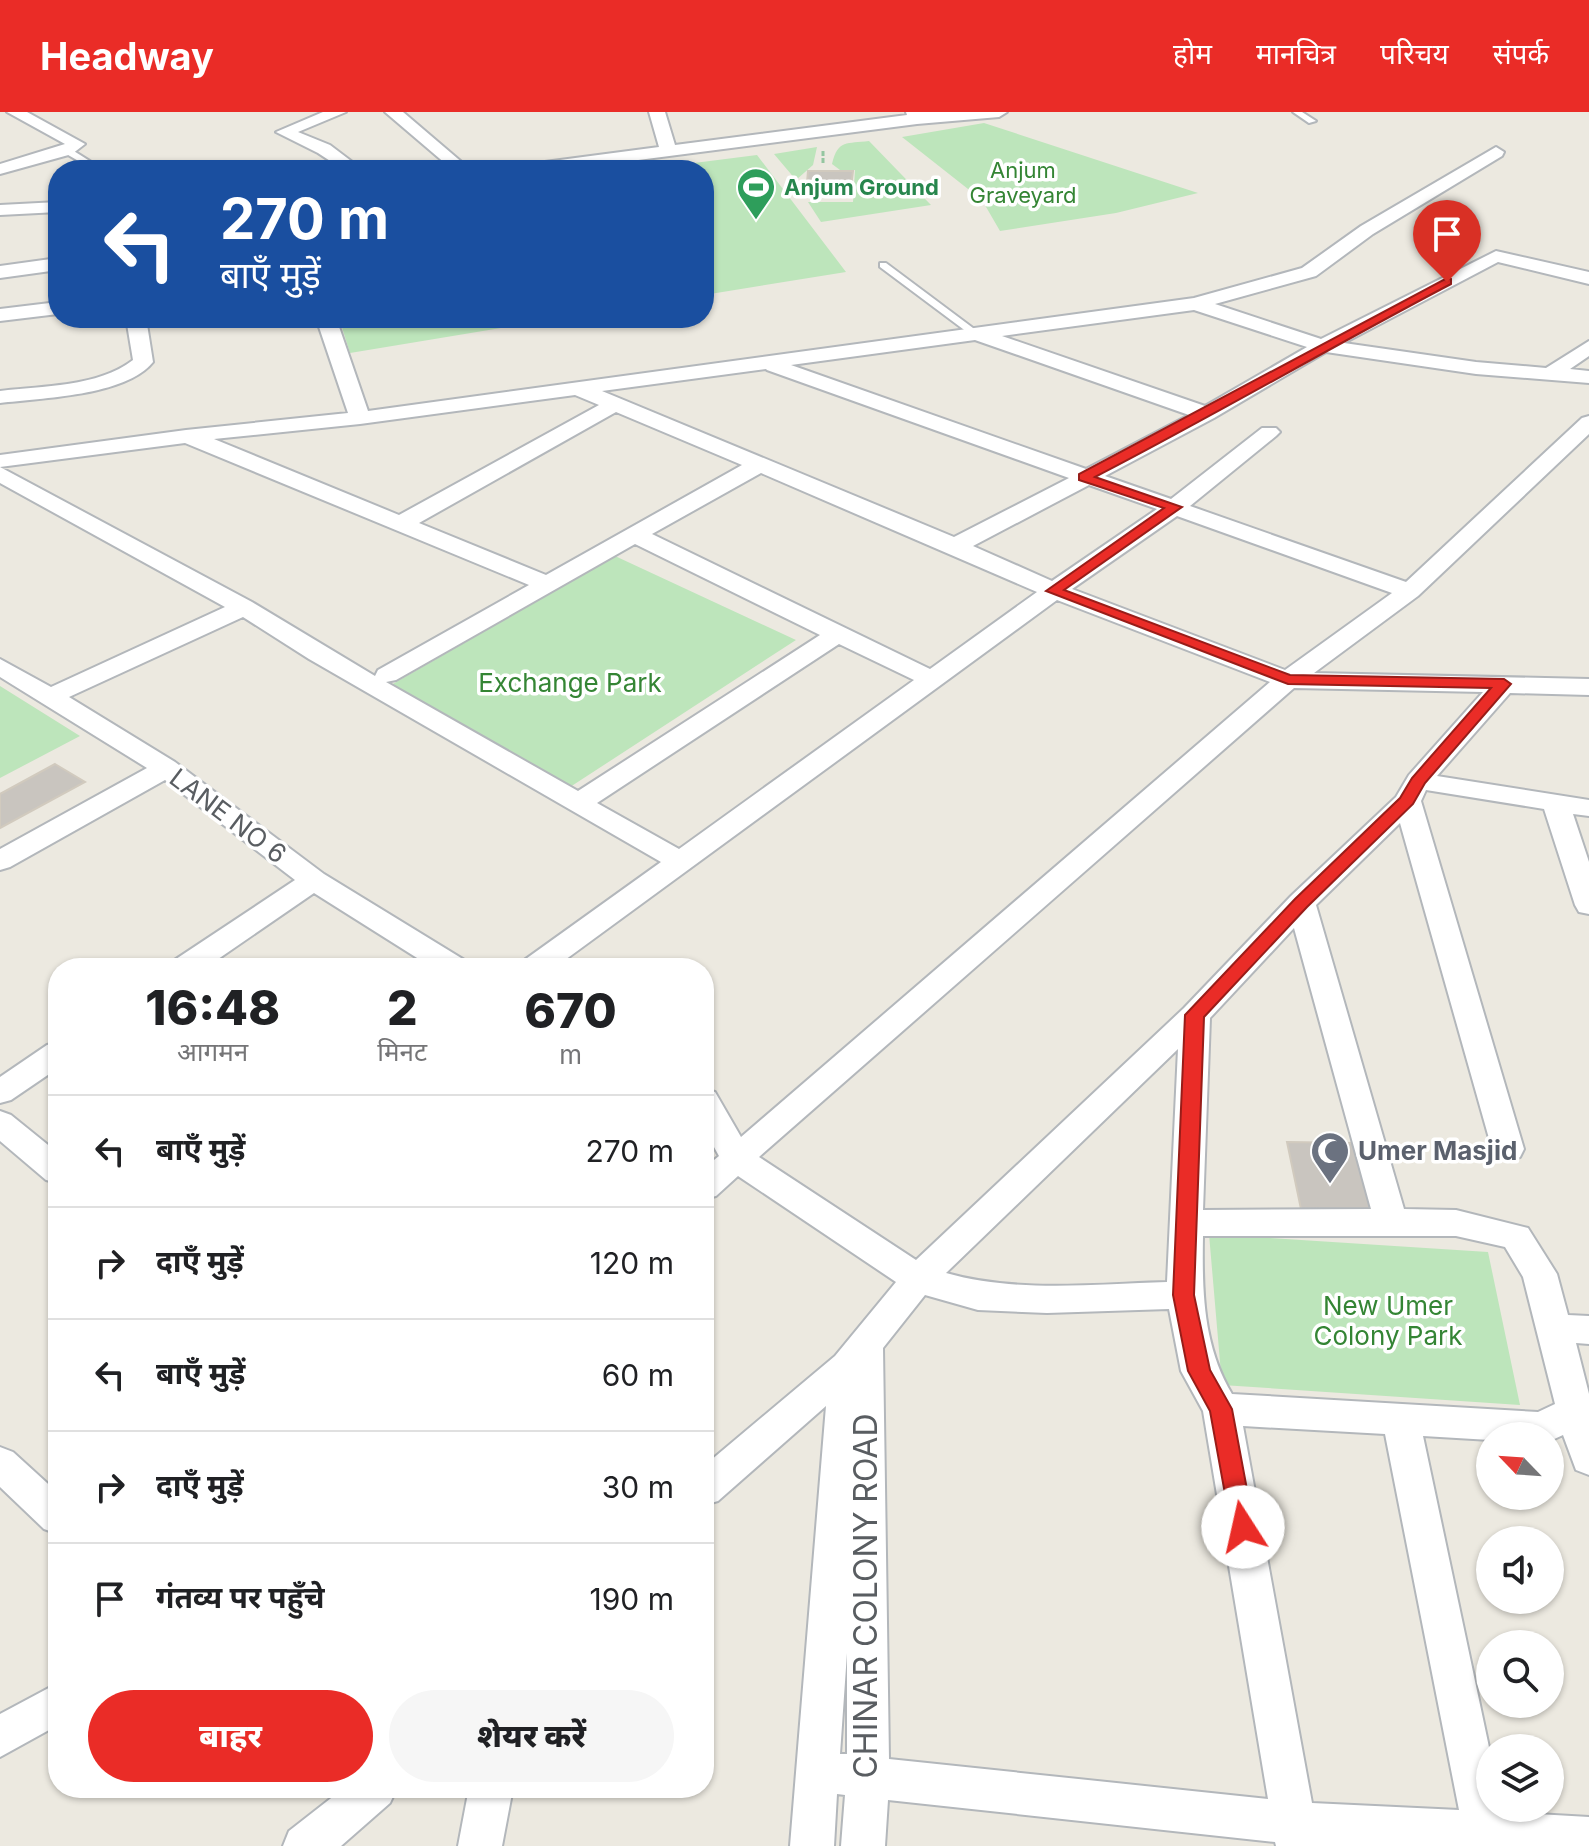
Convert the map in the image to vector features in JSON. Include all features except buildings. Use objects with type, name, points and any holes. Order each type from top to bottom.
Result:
[{"type":"street","points":[[0,169],[77,144],[15,112]]},
{"type":"street","points":[[311,112],[335,113]]},
{"type":"street","points":[[393,112],[451,160]]},
{"type":"street","points":[[657,112],[669,152]]},
{"type":"street","points":[[604,160],[916,116],[999,112]]},
{"type":"street","points":[[335,113],[284,132],[324,149],[340,160]]},
{"type":"street","points":[[0,461],[186,436],[360,418],[1195,304],[1309,272],[1367,230],[1496,152]]},
{"type":"street","points":[[0,210],[48,208]]},
{"type":"street","points":[[955,546],[1207,414],[1323,346],[1496,256],[1589,278]]},
{"type":"street","points":[[0,272],[48,265]]},
{"type":"street","points":[[1195,304],[1323,346],[1476,368],[1589,377]]},
{"type":"street","points":[[0,315],[48,309]]},
{"type":"street","points":[[0,397],[109,380],[133,372],[143,362],[138,328]]},
{"type":"street","points":[[329,328],[360,418]]},
{"type":"street","points":[[974,333],[1207,414]]},
{"type":"street","points":[[1550,374],[1589,347]]},
{"type":"street","points":[[769,364],[1410,591]]},
{"type":"street","points":[[575,387],[955,546],[1054,591],[1288,680],[1589,687]]},
{"type":"street","points":[[402,523],[615,404]]},
{"type":"street","points":[[714,1179],[1288,680],[1410,591],[1589,422]]},
{"type":"street","points":[[548,958],[931,679],[1175,507],[1269,432]]},
{"type":"street","points":[[186,436],[547,584]]},
{"type":"street","points":[[387,675],[758,465]]},
{"type":"street","points":[[0,474],[244,607],[318,654],[681,862]]},
{"type":"street","points":[[633,534],[931,679]]},
{"type":"street","points":[[49,697],[244,607]]},
{"type":"street","points":[[578,803],[838,634]]},
{"type":"street","name":"LANE NO 6","points":[[0,666],[166,768],[314,880],[439,958]]},
{"type":"street","points":[[714,1480],[856,1355],[918,1279],[1195,1015],[1412,791],[1504,684]]},
{"type":"street","points":[[0,861],[166,768]]},
{"type":"street","points":[[1412,791],[1589,808]]},
{"type":"street","points":[[1412,791],[1508,1149]]},
{"type":"street","points":[[1556,805],[1589,905]]},
{"type":"street","points":[[199,958],[314,880]]},
{"type":"street","points":[[1301,903],[1391,1222]]},
{"type":"street","points":[[1195,1015],[1184,1295],[1199,1371],[1221,1409],[1297,1834]]},
{"type":"street","points":[[0,1092],[48,1060]]},
{"type":"street","points":[[714,1118],[737,1159],[918,1279],[978,1296],[1047,1299],[1184,1295]]},
{"type":"street","points":[[0,1123],[48,1163]]},
{"type":"street","points":[[1186,1223],[1456,1223],[1516,1237],[1540,1274],[1589,1459]]},
{"type":"street","points":[[1553,1328],[1589,1330]]},
{"type":"street","name":"CHINAR COLONY ROAD","points":[[812,1846],[856,1355]]},
{"type":"street","name":"CHINAR COLONY ROAD","points":[[856,1355],[868,1776],[863,1846]]},
{"type":"street","points":[[1221,1409],[1542,1428],[1575,1411]]},
{"type":"street","points":[[1401,1419],[1485,1832]]},
{"type":"street","points":[[0,1463],[48,1508]]},
{"type":"street","points":[[0,1737],[48,1708]]},
{"type":"street","points":[[820,1772],[1297,1834],[1485,1832],[1589,1838]]},
{"type":"street","points":[[305,1846],[364,1798]]},
{"type":"street","points":[[480,1846],[489,1798]]},
{"type":"lane","points":[[1297,112],[1312,121]]},
{"type":"lane","points":[[66,150],[83,160]]},
{"type":"lane","points":[[883,265],[974,333]]},
{"type":"green space","name":"Anjum Graveyard","points":[[984,123],[1198,193],[1116,213],[1000,231],[982,200],[902,137]]},
{"type":"green space","points":[[869,141],[931,205],[821,222],[808,202],[853,202],[855,170],[840,170],[832,164],[837,150],[844,144]]},
{"type":"green space","points":[[817,147],[813,165],[796,180],[774,154]]},
{"type":"green space","name":"Anjum Ground","points":[[757,155],[846,272],[714,293],[714,160]]},
{"type":"green space","points":[[342,328],[501,328],[350,353]]},
{"type":"green space","name":"Exchange Park","points":[[615,556],[796,640],[567,789],[384,689]]},
{"type":"green space","points":[[0,686],[80,736],[0,778]]},
{"type":"green space","name":"New Umer Colony Park","points":[[1209,1234],[1488,1252],[1520,1405],[1222,1385]]},
{"type":"place","name":"Anjum Ground","points":[[756,221]]},
{"type":"place","name":"Umer Masjid","points":[[1330,1185]]},
{"type":"route","points":[[1243,1527],[1221,1409],[1199,1371],[1184,1295],[1195,1015],[1301,903],[1407,801],[1418,781],[1504,684],[1288,680],[1054,591],[1175,507],[1084,477],[1207,414],[1323,346],[1447,282]]}]
